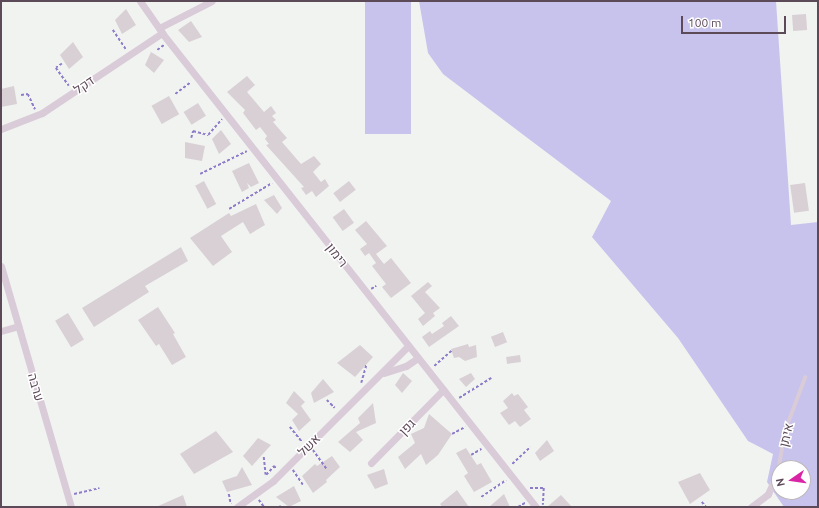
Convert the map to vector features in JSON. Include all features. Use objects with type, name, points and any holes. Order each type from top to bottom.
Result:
[{"type":"street","name":"רימון","points":[[140,1],[160,30],[536,507]]},
{"type":"street","name":"דקל","points":[[1,128],[37,115],[130,55],[160,30],[212,1]]},
{"type":"street","name":"ערבה","points":[[1,266],[71,507]]},
{"type":"street","points":[[1,331],[18,326]]},
{"type":"street","name":"אשל","points":[[237,507],[255,495],[280,474],[408,346]]},
{"type":"street","name":"אשל","points":[[377,378],[384,373],[406,366],[418,358]]},
{"type":"street","name":"גפן","points":[[371,464],[443,390]]},
{"type":"street","name":"איתן","points":[[751,507],[768,494],[771,487]]},
{"type":"lane","name":"איתן","points":[[780,460],[785,431],[805,378]]},
{"type":"path","points":[[113,30],[130,55]]},
{"type":"path","points":[[62,64],[56,68],[73,93]]},
{"type":"path","points":[[175,94],[197,77]]},
{"type":"path","points":[[21,95],[28,94],[37,115]]},
{"type":"path","points":[[191,138],[193,131],[208,135],[227,114]]},
{"type":"path","points":[[200,174],[253,148]]},
{"type":"path","points":[[229,209],[278,180]]},
{"type":"path","points":[[428,371],[451,351]]},
{"type":"path","points":[[453,402],[490,378]]},
{"type":"path","points":[[327,400],[341,414]]},
{"type":"path","points":[[452,434],[470,424]]},
{"type":"path","points":[[290,426],[327,469]]},
{"type":"path","points":[[471,455],[486,445]]},
{"type":"path","points":[[506,469],[530,447]]},
{"type":"path","points":[[264,457],[266,475],[274,466],[280,474]]},
{"type":"path","points":[[289,465],[303,485]]},
{"type":"path","points":[[481,497],[511,476]]},
{"type":"path","points":[[68,496],[99,488]]},
{"type":"path","points":[[520,488],[544,488],[542,507]]},
{"type":"path","points":[[229,494],[231,507]]},
{"type":"path","points":[[255,495],[264,507]]},
{"type":"path","points":[[702,502],[706,507]]},
{"type":"shaded area","points":[[365,1],[411,1],[411,134],[365,134]]},
{"type":"shaded area","points":[[419,1],[776,1],[791,225],[818,222],[818,507],[784,507],[779,500],[811,500],[811,460],[772,460],[773,454],[748,441],[678,338],[592,237],[611,201],[443,74],[428,53]]},
{"type":"shaded area","points":[[771,463],[771,488],[767,482]]},
{"type":"building","points":[[126,9],[136,25],[122,34],[115,20]]},
{"type":"building","points":[[806,14],[807,30],[793,31],[792,15]]},
{"type":"building","points":[[191,21],[202,37],[189,42],[178,30]]},
{"type":"building","points":[[73,42],[83,57],[69,69],[60,55]]},
{"type":"building","points":[[151,52],[164,60],[154,73],[145,65]]},
{"type":"building","points":[[247,76],[255,85],[247,92],[264,112],[271,106],[276,113],[272,116],[276,120],[273,122],[287,138],[282,142],[301,164],[314,156],[321,164],[313,172],[321,182],[325,179],[329,186],[316,197],[312,191],[306,195],[301,188],[304,187],[266,145],[269,144],[265,139],[267,136],[260,127],[256,130],[243,113],[245,110],[227,92]]},
{"type":"building","points":[[14,86],[17,104],[1,107],[1,89]]},
{"type":"building","points":[[169,96],[179,114],[162,124],[152,106]]},
{"type":"building","points":[[198,103],[206,116],[192,125],[184,112]]},
{"type":"building","points":[[221,130],[231,144],[219,154],[212,139]]},
{"type":"building","points":[[185,142],[205,146],[202,161],[185,158]]},
{"type":"building","points":[[249,163],[259,183],[251,187],[247,183],[249,188],[242,192],[232,171]]},
{"type":"building","points":[[204,181],[216,204],[207,209],[195,186]]},
{"type":"building","points":[[349,181],[356,190],[340,202],[333,193]]},
{"type":"building","points":[[805,183],[809,211],[794,213],[790,185]]},
{"type":"building","points":[[274,195],[282,208],[277,214],[264,200]]},
{"type":"building","points":[[256,204],[265,225],[250,234],[243,222],[221,236],[232,252],[213,266],[190,238],[229,213],[231,216]]},
{"type":"building","points":[[344,209],[354,223],[343,231],[333,217]]},
{"type":"building","points":[[366,221],[387,246],[376,254],[384,264],[391,258],[411,283],[391,298],[382,287],[386,284],[372,266],[376,263],[369,253],[365,256],[360,249],[367,244],[355,230]]},
{"type":"building","points":[[181,247],[188,261],[145,286],[149,292],[94,327],[82,308]]},
{"type":"building","points":[[428,282],[432,286],[425,292],[440,308],[433,313],[435,316],[423,326],[418,319],[425,313],[411,296]]},
{"type":"building","points":[[158,307],[175,333],[173,334],[186,357],[172,365],[159,344],[156,346],[138,320]]},
{"type":"building","points":[[68,313],[84,340],[71,347],[55,321]]},
{"type":"building","points":[[451,316],[459,326],[429,347],[422,337],[430,331],[432,334],[444,326],[442,323]]},
{"type":"building","points":[[503,332],[507,342],[495,347],[491,337]]},
{"type":"building","points":[[468,344],[469,347],[476,345],[477,357],[465,361],[459,357],[454,358],[451,349]]},
{"type":"building","points":[[360,345],[373,357],[355,377],[337,363]]},
{"type":"building","points":[[520,355],[521,362],[507,364],[506,357]]},
{"type":"building","points":[[403,373],[412,381],[402,393],[395,385]]},
{"type":"building","points":[[471,373],[475,379],[466,387],[459,379]]},
{"type":"building","points":[[323,379],[334,392],[314,403],[311,393]]},
{"type":"building","points":[[294,391],[305,402],[301,406],[311,420],[299,431],[292,420],[298,414],[286,403]]},
{"type":"building","points":[[512,393],[514,396],[518,394],[528,407],[524,410],[531,419],[520,427],[515,421],[509,425],[500,413],[508,408],[503,401]]},
{"type":"building","points":[[373,403],[376,423],[356,432],[363,440],[350,452],[338,442],[360,423],[358,418]]},
{"type":"building","points":[[429,414],[452,434],[438,455],[426,465],[421,454],[405,469],[398,457],[415,443],[411,434],[424,428]]},
{"type":"building","points":[[216,431],[233,452],[194,474],[180,454]]},
{"type":"building","points":[[258,438],[271,445],[252,466],[243,456]]},
{"type":"building","points":[[547,440],[554,451],[540,461],[535,453]]},
{"type":"building","points":[[466,448],[477,465],[481,463],[492,482],[474,492],[464,476],[468,473],[456,453]]},
{"type":"building","points":[[332,456],[340,467],[326,480],[327,482],[313,493],[302,476],[315,464],[317,466]]},
{"type":"building","points":[[242,467],[252,485],[227,492],[222,481],[237,476]]},
{"type":"building","points":[[384,469],[388,484],[375,489],[367,475]]},
{"type":"building","points":[[700,473],[710,490],[690,504],[678,482]]},
{"type":"building","points":[[294,486],[301,501],[289,507],[276,497]]},
{"type":"building","points":[[457,490],[469,507],[442,507],[440,504]]},
{"type":"building","points":[[504,494],[510,507],[489,507]]},
{"type":"building","points":[[183,495],[187,507],[156,507]]},
{"type":"building","points":[[561,495],[572,507],[547,507]]}]
